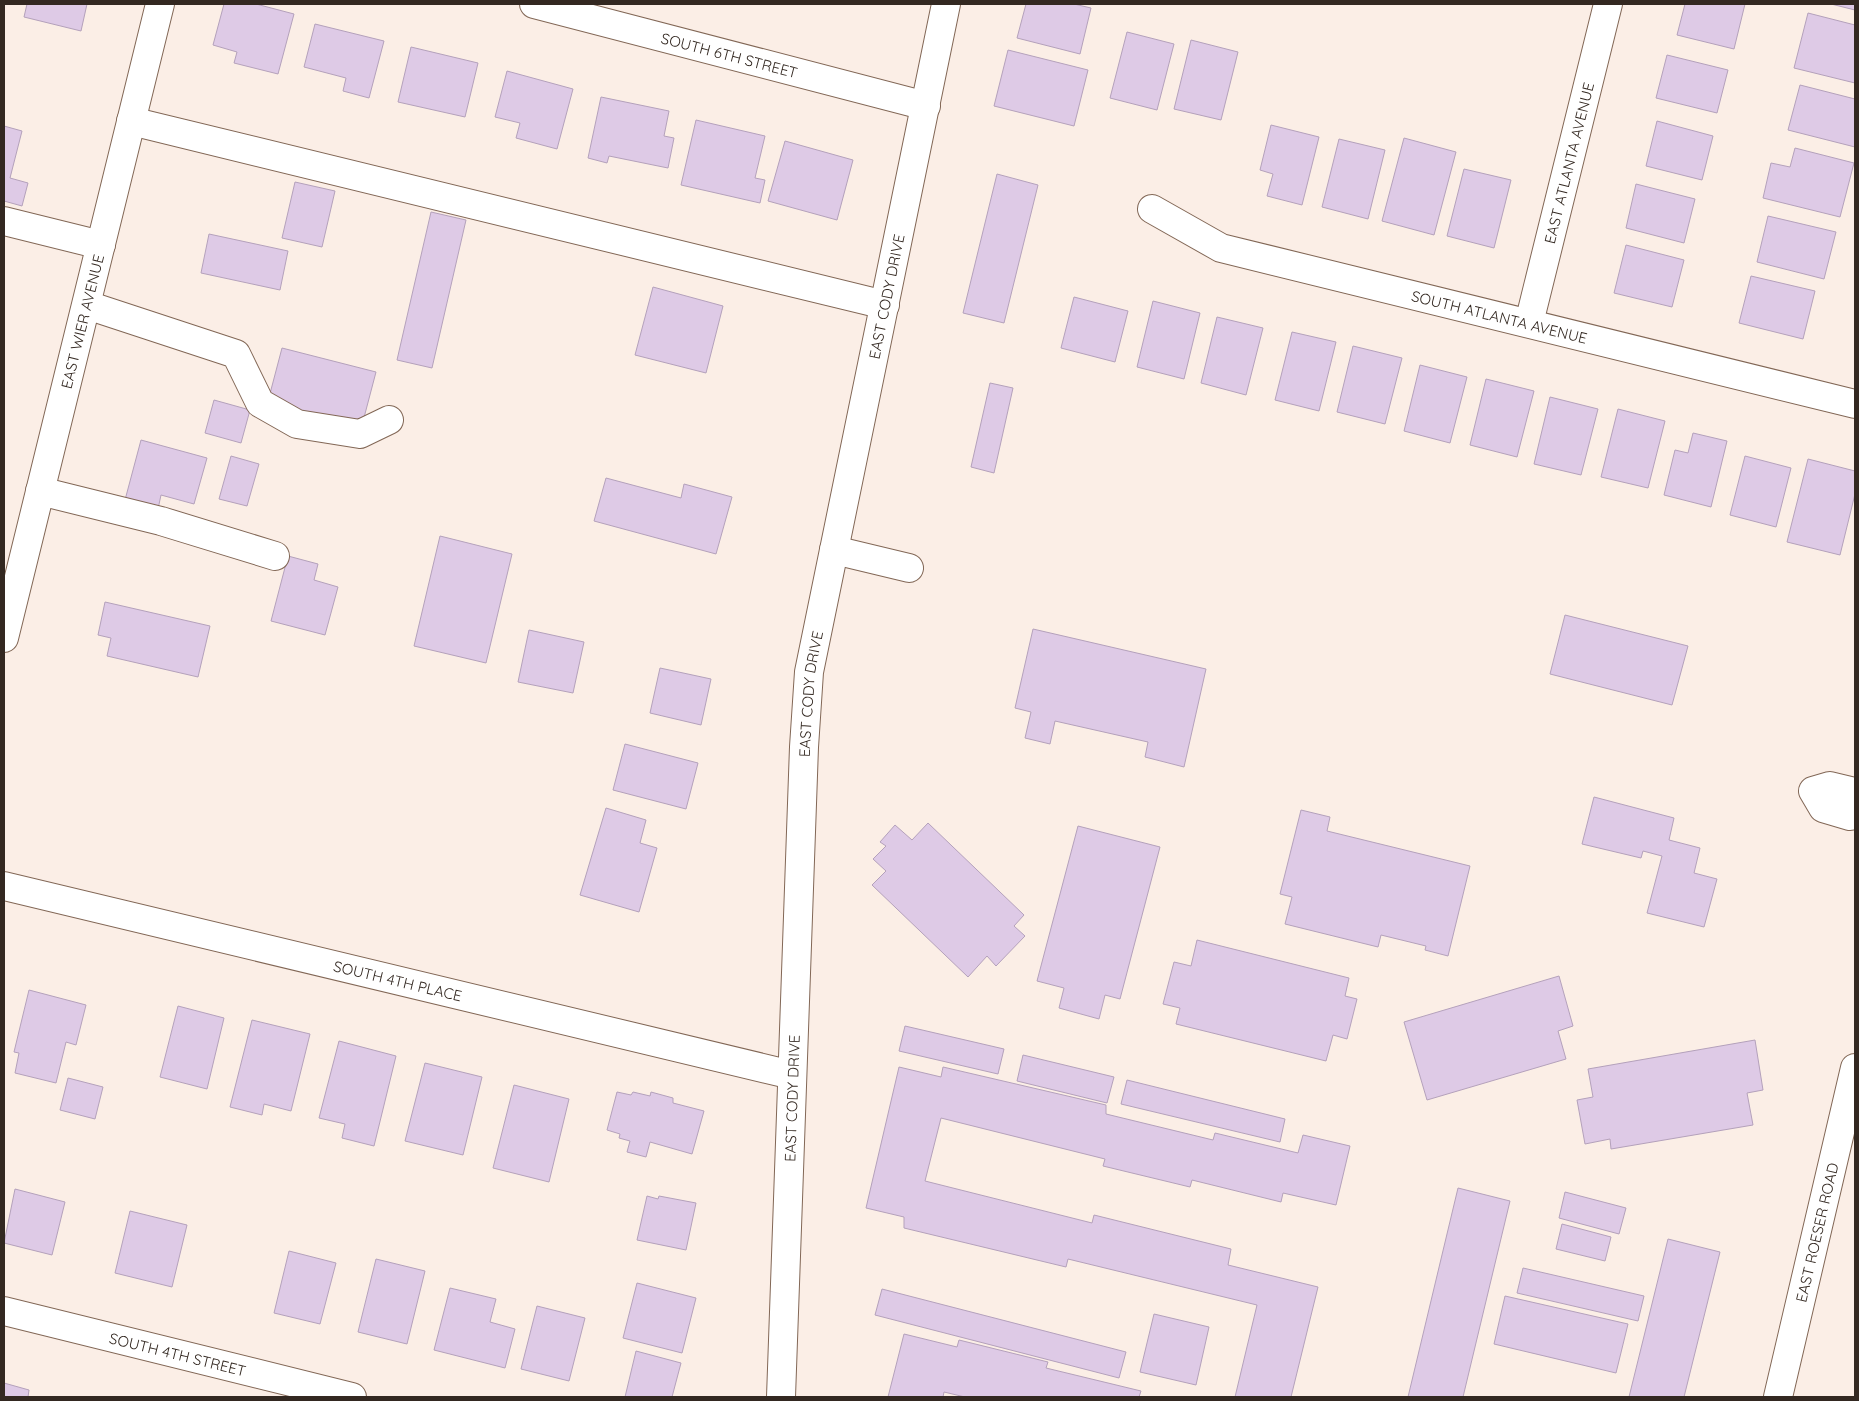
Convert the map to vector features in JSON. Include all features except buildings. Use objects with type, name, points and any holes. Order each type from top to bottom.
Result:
[{"type":"street","name":"EAST WIER AVENUE","points":[[4,638],[14,551],[40,491],[160,4]]},
{"type":"street","name":"SOUTH 6TH STREET","points":[[534,4],[926,106]]},
{"type":"street","name":"EAST CODY DRIVE","points":[[781,1397],[809,672],[946,4]]},
{"type":"street","name":"EAST ATLANTA AVENUE","points":[[1529,323],[1608,4]]},
{"type":"street","points":[[131,121],[885,306]]},
{"type":"street","name":"SOUTH ATLANTA AVENUE","points":[[1152,209],[1221,248],[1855,404]]},
{"type":"street","points":[[4,221],[101,245]]},
{"type":"street","points":[[87,304],[236,354],[260,403],[296,424],[360,434],[389,420]]},
{"type":"street","points":[[40,491],[161,521],[275,556]]},
{"type":"street","points":[[834,550],[909,568]]},
{"type":"street","points":[[1855,792],[1830,786],[1812,790],[1823,808],[1850,816],[1855,813]]},
{"type":"street","name":"SOUTH 4TH PLACE","points":[[4,886],[792,1075]]},
{"type":"street","name":"EAST ROESER ROAD","points":[[1778,1397],[1855,1068]]},
{"type":"street","name":"SOUTH 4TH STREET","points":[[4,1311],[352,1397]]}]
